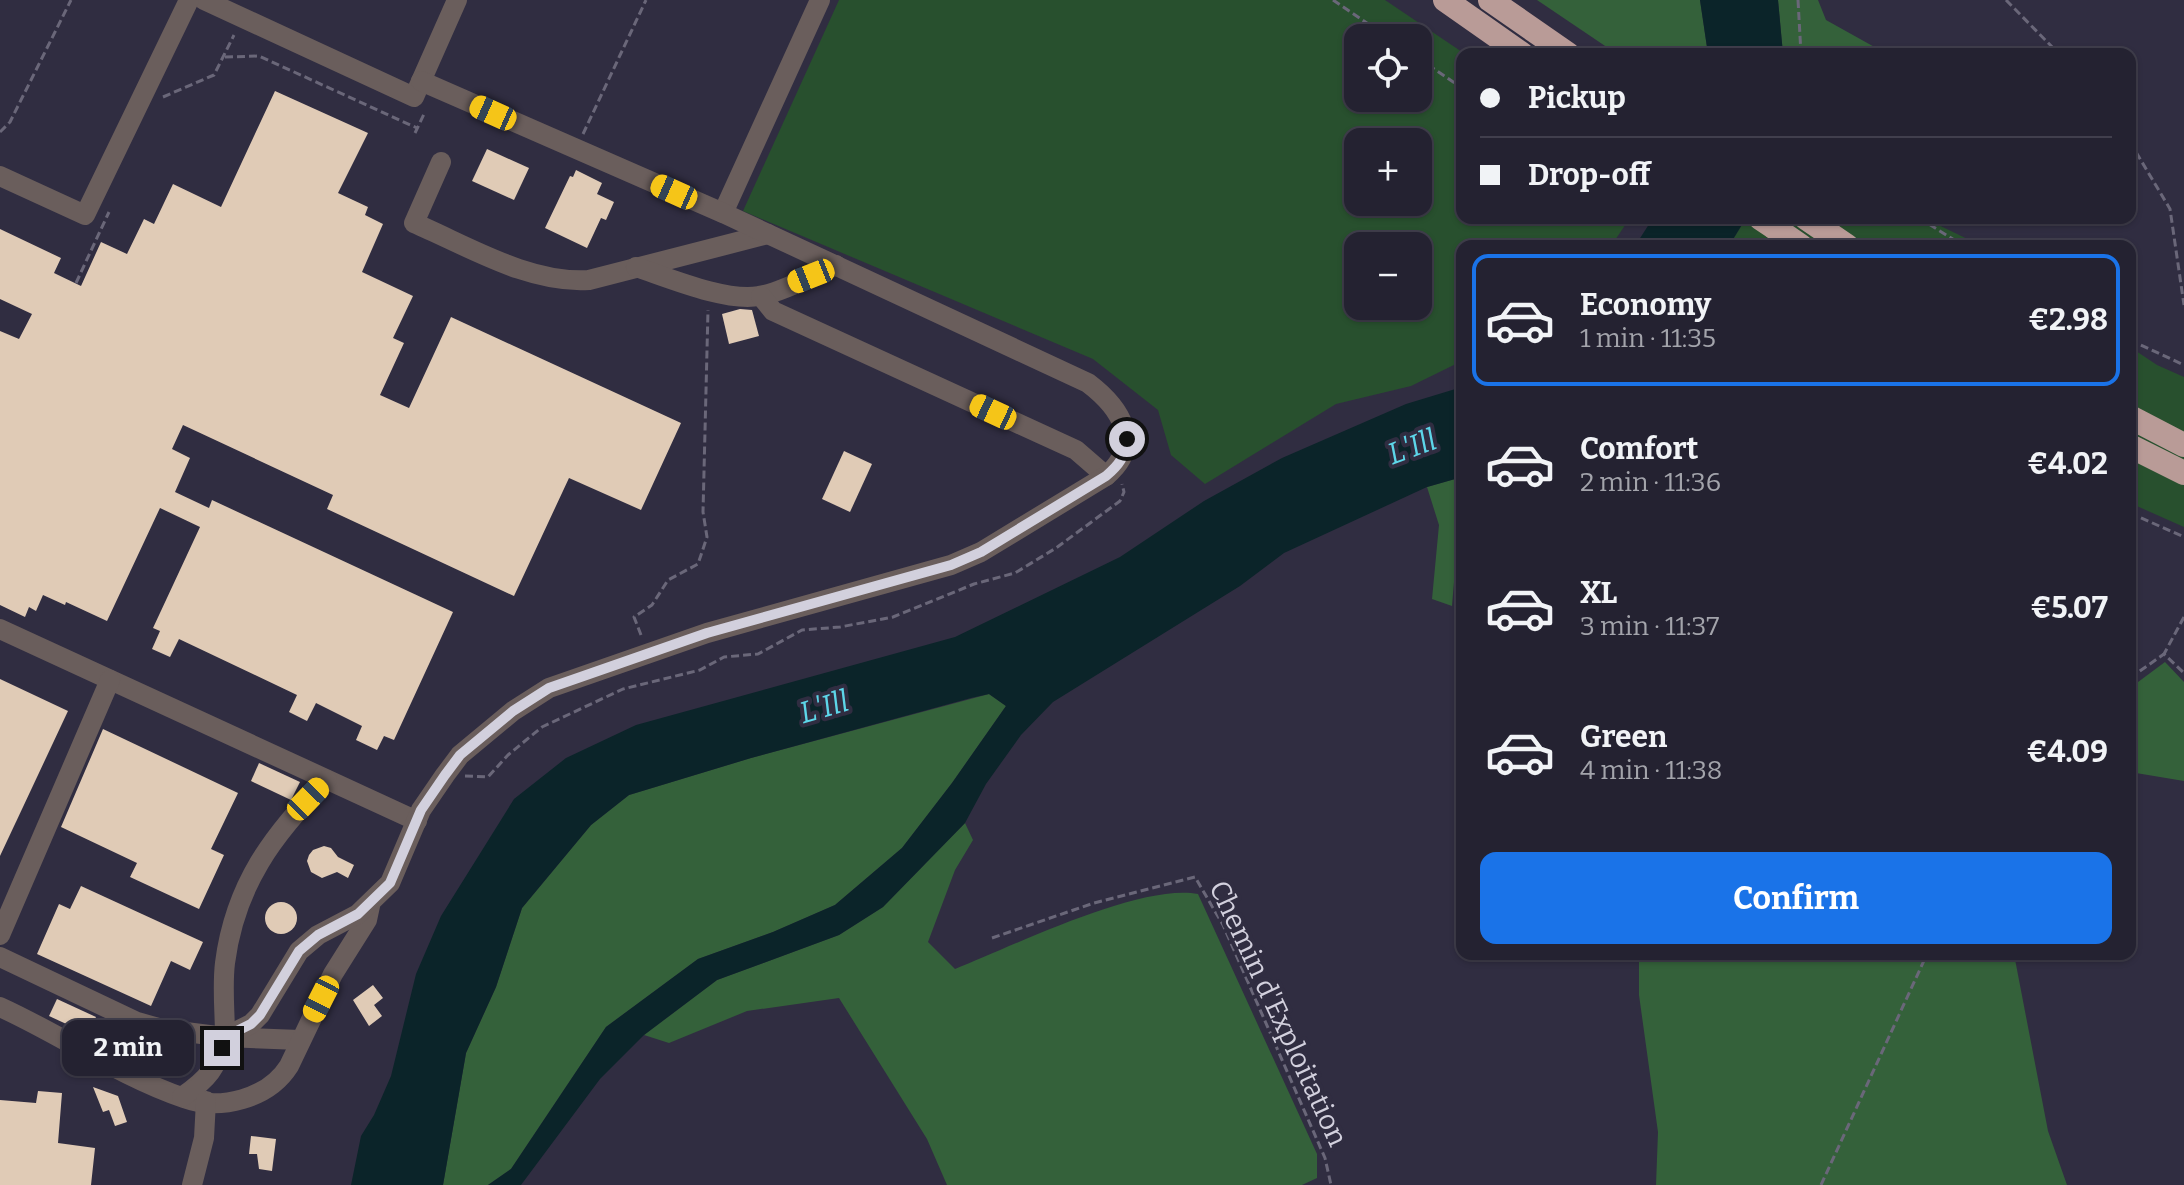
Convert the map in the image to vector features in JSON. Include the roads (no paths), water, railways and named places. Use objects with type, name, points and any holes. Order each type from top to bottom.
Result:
[{"type":"highway","points":[[1445,0],[1513,48]]},
{"type":"highway","points":[[1490,0],[1559,48]]},
{"type":"highway","points":[[1768,224],[1792,240]]},
{"type":"highway","points":[[1815,224],[1838,240]]},
{"type":"highway","points":[[2136,420],[2184,445]]},
{"type":"highway","points":[[2136,449],[2184,473]]},
{"type":"street","points":[[0,176],[85,215],[189,0]]},
{"type":"street","points":[[204,0],[414,97],[457,0]]},
{"type":"street","points":[[723,213],[820,0]]},
{"type":"street","points":[[225,1037],[251,1024],[260,1015],[299,951],[318,935],[358,914],[390,883],[421,810],[445,775],[468,748],[513,711],[549,688],[707,633],[951,565],[981,552],[1111,472],[1125,454],[1127,439],[1120,418],[1106,397],[1088,383],[723,213],[421,81]]},
{"type":"street","points":[[441,162],[414,223],[538,277],[589,280],[768,234]]},
{"type":"street","points":[[636,267],[706,290],[744,297],[761,296],[836,265]]},
{"type":"street","points":[[761,296],[773,311],[1076,450],[1111,472]]},
{"type":"street","points":[[0,629],[417,821]]},
{"type":"street","points":[[0,935],[110,680]]},
{"type":"street","points":[[182,1097],[207,1079],[217,1064],[225,1037],[225,966],[231,931],[244,889],[288,819],[327,780]]},
{"type":"street","points":[[0,1007],[95,1058],[182,1097],[206,1101],[255,1096],[281,1078],[289,1066],[333,974],[367,920],[370,903]]},
{"type":"street","points":[[0,957],[137,1022],[162,1029],[225,1037],[300,1040]]},
{"type":"street","points":[[192,1185],[204,1138],[206,1101]]},
{"type":"water","points":[[1700,0],[1778,0],[1782,48],[1707,48]]},
{"type":"water","points":[[1649,224],[1742,224],[1733,240],[1639,240]]},
{"type":"water","name":"L'Ill","points":[[1456,389],[1456,479],[1427,487],[1284,553],[1240,586],[1053,702],[1021,735],[986,784],[965,823],[883,907],[839,935],[717,980],[644,1035],[600,1079],[521,1185],[488,1185],[511,1169],[606,1027],[698,959],[835,905],[902,848],[1006,706],[989,694],[971,698],[629,795],[591,825],[522,908],[496,987],[466,1053],[443,1185],[351,1185],[361,1136],[391,1076],[416,974],[441,916],[514,799],[566,758],[636,725],[955,637],[1120,557],[1204,501],[1282,458],[1406,404]]}]
